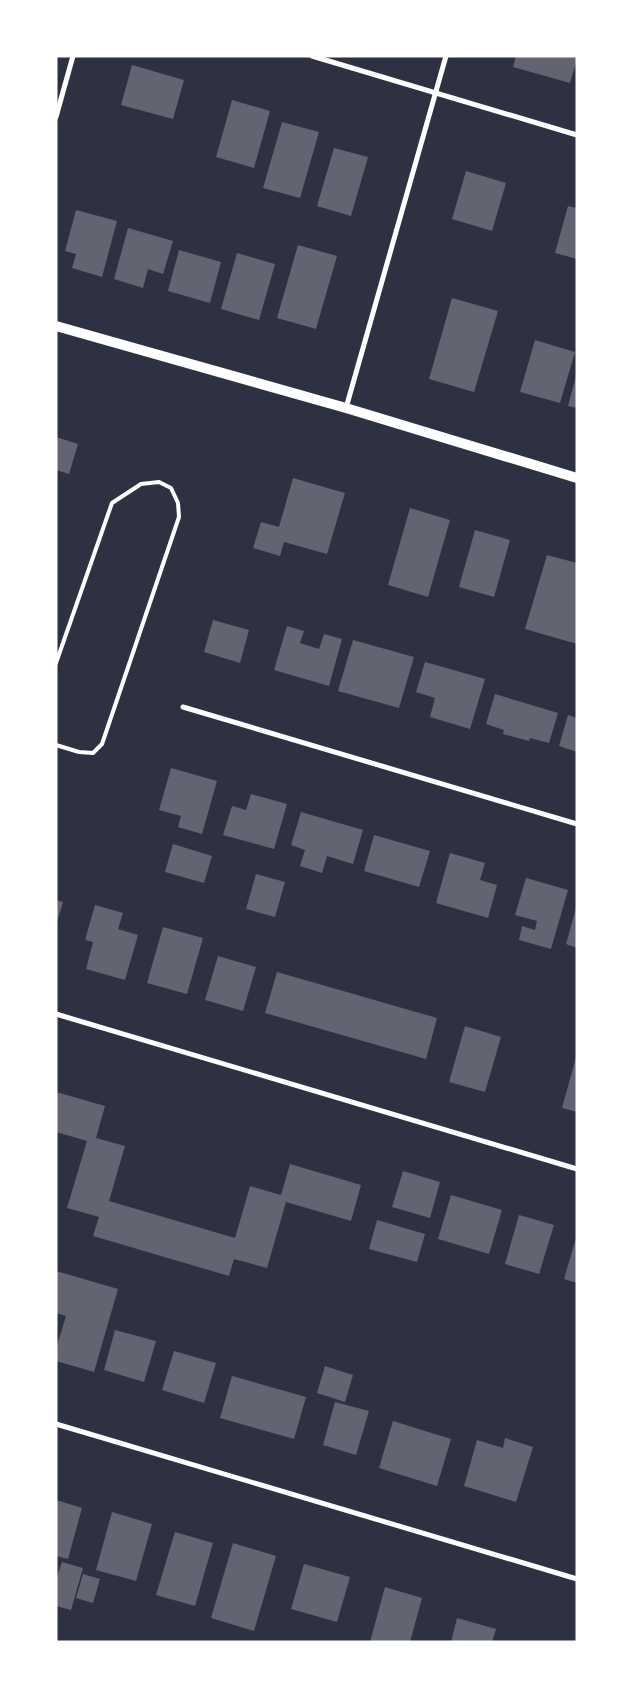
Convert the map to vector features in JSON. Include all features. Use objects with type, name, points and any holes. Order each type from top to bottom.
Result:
[{"type":"main road","points":[[56,326],[346,408],[577,478]]},
{"type":"street","points":[[56,117],[72,56]]},
{"type":"street","points":[[312,56],[577,135]]},
{"type":"street","points":[[346,408],[446,56]]},
{"type":"street","points":[[183,708],[577,824]]},
{"type":"street","points":[[56,1014],[577,1169]]},
{"type":"street","points":[[56,1424],[577,1579]]},
{"type":"lane","points":[[56,663],[112,503],[141,484],[159,482],[171,488],[178,503],[179,517],[102,744],[93,753],[78,752],[56,745]]},
{"type":"building","points":[[516,56],[577,56],[577,60],[570,83],[513,67]]},
{"type":"building","points":[[132,65],[184,80],[173,119],[121,105]]},
{"type":"building","points":[[232,100],[270,111],[254,168],[216,157]]},
{"type":"building","points":[[282,122],[319,132],[300,198],[263,188]]},
{"type":"building","points":[[334,148],[368,157],[351,216],[317,206]]},
{"type":"building","points":[[466,171],[506,183],[492,231],[452,219]]},
{"type":"building","points":[[568,206],[577,208],[577,259],[555,253]]},
{"type":"building","points":[[76,210],[117,221],[102,277],[72,268],[76,254],[65,251]]},
{"type":"building","points":[[128,228],[173,241],[163,274],[148,269],[143,288],[114,279]]},
{"type":"building","points":[[298,245],[337,256],[316,329],[277,318]]},
{"type":"building","points":[[179,250],[221,262],[210,303],[168,291]]},
{"type":"building","points":[[237,253],[275,264],[259,320],[221,309]]},
{"type":"building","points":[[452,298],[498,311],[474,392],[429,379]]},
{"type":"building","points":[[535,340],[575,352],[560,403],[520,392]]},
{"type":"building","points":[[577,376],[577,408],[568,406]]},
{"type":"building","points":[[56,437],[78,444],[69,474],[56,470]]},
{"type":"building","points":[[293,478],[345,493],[327,554],[284,542],[280,556],[253,548],[261,522],[279,527]]},
{"type":"building","points":[[410,508],[450,520],[428,597],[388,585]]},
{"type":"building","points":[[475,530],[510,540],[494,597],[459,587]]},
{"type":"building","points":[[547,555],[577,563],[577,644],[525,629]]},
{"type":"building","points":[[213,620],[249,630],[240,663],[204,652]]},
{"type":"building","points":[[287,626],[304,631],[300,643],[319,649],[324,634],[342,639],[329,686],[274,670]]},
{"type":"building","points":[[353,640],[414,657],[399,708],[338,691]]},
{"type":"building","points":[[425,662],[485,679],[470,729],[430,717],[435,698],[416,692]]},
{"type":"building","points":[[495,694],[558,713],[549,743],[530,738],[529,741],[503,734],[504,730],[486,724]]},
{"type":"building","points":[[568,715],[577,718],[577,752],[559,746]]},
{"type":"building","points":[[171,768],[217,781],[202,834],[178,827],[181,816],[159,810]]},
{"type":"building","points":[[251,794],[287,804],[274,849],[223,835],[232,806],[246,810]]},
{"type":"building","points":[[301,812],[363,830],[353,864],[327,856],[322,873],[300,866],[305,850],[291,845]]},
{"type":"building","points":[[374,835],[430,851],[419,887],[364,871]]},
{"type":"building","points":[[173,844],[212,856],[204,883],[165,872]]},
{"type":"building","points":[[450,853],[485,863],[480,880],[497,885],[488,918],[436,903]]},
{"type":"building","points":[[256,874],[285,882],[275,917],[246,909]]},
{"type":"building","points":[[526,878],[568,890],[551,949],[519,940],[522,926],[535,930],[537,921],[515,915]]},
{"type":"building","points":[[56,900],[63,902],[57,922],[56,922]]},
{"type":"building","points":[[95,905],[123,913],[118,929],[138,935],[125,980],[86,969],[93,942],[85,940]]},
{"type":"building","points":[[577,908],[577,948],[566,944]]},
{"type":"building","points":[[163,927],[203,938],[187,994],[147,983]]},
{"type":"building","points":[[218,956],[256,967],[243,1011],[205,1000]]},
{"type":"building","points":[[277,972],[437,1018],[426,1059],[265,1013]]},
{"type":"building","points":[[465,1026],[501,1037],[485,1092],[449,1082]]},
{"type":"building","points":[[577,1057],[577,1112],[562,1108]]},
{"type":"building","points":[[56,1092],[105,1106],[96,1138],[125,1146],[109,1201],[235,1238],[250,1186],[281,1195],[290,1164],[361,1185],[351,1221],[286,1202],[267,1268],[234,1259],[229,1276],[93,1236],[99,1217],[67,1208],[87,1141],[56,1132]]},
{"type":"building","points":[[403,1171],[440,1182],[430,1218],[392,1207]]},
{"type":"building","points":[[451,1195],[502,1210],[489,1254],[438,1239]]},
{"type":"building","points":[[519,1215],[554,1225],[539,1274],[505,1264]]},
{"type":"building","points":[[377,1220],[425,1234],[417,1262],[369,1249]]},
{"type":"building","points":[[577,1238],[577,1283],[564,1279]]},
{"type":"building","points":[[56,1271],[118,1289],[94,1372],[56,1361],[56,1349],[66,1316],[56,1313]]},
{"type":"building","points":[[115,1330],[156,1341],[144,1382],[104,1370]]},
{"type":"building","points":[[174,1351],[216,1363],[204,1403],[162,1390]]},
{"type":"building","points":[[325,1366],[353,1375],[345,1402],[317,1393]]},
{"type":"building","points":[[232,1376],[306,1397],[294,1439],[220,1418]]},
{"type":"building","points":[[335,1402],[369,1411],[356,1455],[323,1445]]},
{"type":"building","points":[[393,1421],[451,1439],[437,1486],[379,1468]]},
{"type":"building","points":[[505,1438],[533,1447],[516,1502],[464,1486],[477,1440],[503,1448]]},
{"type":"building","points":[[56,1500],[82,1508],[68,1559],[56,1556]]},
{"type":"building","points":[[112,1512],[152,1524],[136,1581],[96,1570]]},
{"type":"building","points":[[175,1532],[213,1543],[195,1606],[156,1595]]},
{"type":"building","points":[[233,1543],[276,1556],[254,1631],[211,1618]]},
{"type":"building","points":[[62,1562],[83,1568],[71,1610],[56,1606],[56,1580]]},
{"type":"building","points":[[304,1564],[350,1577],[337,1622],[291,1609]]},
{"type":"building","points":[[83,1574],[100,1579],[93,1603],[76,1598]]},
{"type":"building","points":[[385,1587],[422,1598],[410,1642],[370,1642]]},
{"type":"building","points":[[457,1618],[496,1629],[492,1642],[451,1642]]}]
